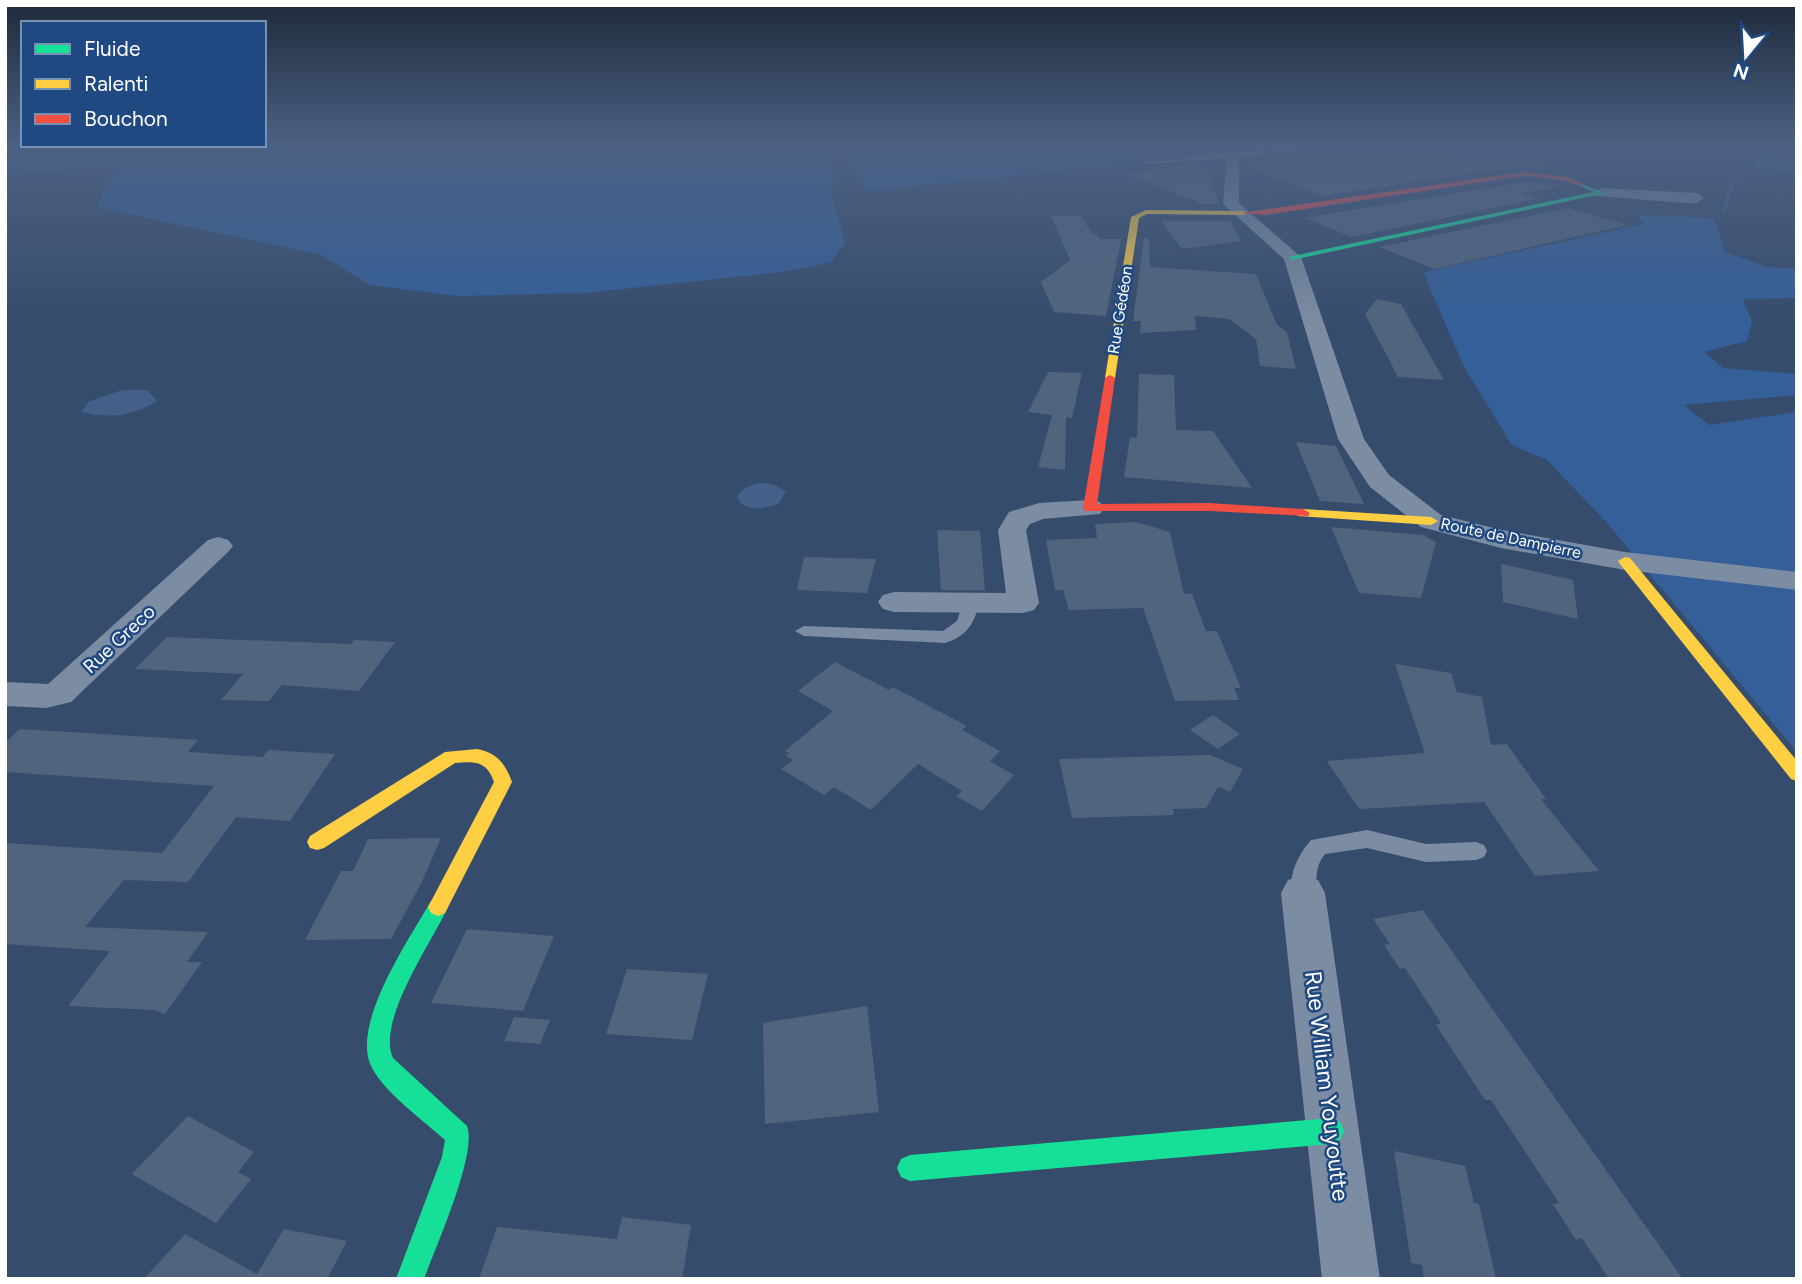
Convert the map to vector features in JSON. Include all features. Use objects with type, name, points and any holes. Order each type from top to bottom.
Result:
[{"type":"street","points":[[1232,205],[1239,214],[1292,257],[1540,205]]},
{"type":"street","points":[[1239,214],[1318,205]]},
{"type":"street","name":"Rue Gédéon","points":[[1090,508],[1135,217],[1146,212],[1171,211],[1239,214]]},
{"type":"street","name":"Route de Dampierre","points":[[1292,257],[1351,439],[1379,481],[1431,521],[1502,539],[1625,561],[1797,581]]},
{"type":"street","points":[[894,601],[1023,603],[1012,530],[1019,518],[1039,511],[1209,507],[1431,521]]},
{"type":"street","name":"Rue Greco","points":[[5,694],[46,696],[59,693],[218,547]]},
{"type":"street","points":[[1625,561],[1797,775]]},
{"type":"street","points":[[317,842],[451,757],[477,754],[494,762],[500,770],[503,782],[385,1010],[377,1033],[376,1049],[381,1063],[458,1135],[455,1157],[410,1279]]},
{"type":"street","name":"Rue William Youyoutte","points":[[1303,893],[1351,1279]]},
{"type":"street","points":[[910,1168],[1331,1131]]},
{"type":"lane","points":[[804,631],[945,637],[967,624],[971,603]]},
{"type":"lane","points":[[1303,893],[1306,861],[1319,846],[1367,839],[1426,853],[1476,851]]},
{"type":"shaded area","points":[[835,205],[845,243],[831,262],[783,272],[584,293],[458,296],[370,285],[321,255],[98,207]]},
{"type":"shaded area","points":[[1637,215],[1714,218],[1725,252],[1767,267],[1797,269],[1797,298],[1743,299],[1752,322],[1747,341],[1704,352],[1723,368],[1797,374],[1797,395],[1684,405],[1709,425],[1797,412],[1797,752],[1608,524],[1547,460],[1512,445],[1464,367],[1424,272],[1644,224]]},
{"type":"shaded area","points":[[122,390],[147,390],[157,401],[121,415],[82,412],[88,402]]},
{"type":"shaded area","points":[[763,483],[775,485],[786,492],[778,504],[754,508],[740,501],[737,496],[742,490]]},
{"type":"building","points":[[1384,205],[1508,205],[1352,237],[1305,218]]},
{"type":"building","points":[[1568,208],[1627,225],[1435,269],[1379,247]]},
{"type":"building","points":[[1051,216],[1081,216],[1092,234],[1100,239],[1121,239],[1106,316],[1054,312],[1041,282],[1070,260]]},
{"type":"building","points":[[1161,221],[1231,221],[1241,241],[1182,249]]},
{"type":"building","points":[[1144,238],[1149,238],[1150,267],[1256,274],[1277,325],[1287,332],[1296,369],[1260,366],[1256,339],[1229,319],[1195,316],[1196,330],[1140,333],[1141,321],[1133,321]]},
{"type":"building","points":[[1377,299],[1401,304],[1444,380],[1398,377],[1365,314]]},
{"type":"building","points":[[1048,372],[1082,373],[1072,418],[1066,417],[1065,470],[1038,467],[1052,415],[1028,412]]},
{"type":"building","points":[[1139,374],[1174,375],[1176,430],[1213,431],[1252,488],[1124,477],[1130,437],[1137,438]]},
{"type":"building","points":[[1296,442],[1336,446],[1364,504],[1320,501]]},
{"type":"building","points":[[1136,522],[1170,532],[1184,594],[1192,594],[1206,631],[1217,631],[1241,688],[1234,688],[1239,700],[1175,701],[1143,608],[1069,610],[1063,590],[1055,590],[1046,540],[1097,538],[1095,524]]},
{"type":"building","points":[[1331,527],[1423,535],[1436,542],[1421,598],[1359,593]]},
{"type":"building","points":[[937,530],[980,531],[985,590],[941,590]]},
{"type":"building","points":[[804,557],[876,559],[867,593],[797,590]]},
{"type":"building","points":[[1501,564],[1573,580],[1578,619],[1503,602]]},
{"type":"building","points":[[167,637],[351,644],[354,640],[395,642],[359,691],[282,685],[269,701],[221,700],[243,674],[135,669]]},
{"type":"building","points":[[835,662],[889,690],[893,687],[967,726],[962,730],[1000,751],[990,761],[1014,775],[982,811],[956,796],[962,791],[918,764],[871,810],[834,787],[824,795],[781,769],[793,760],[786,756],[789,753],[785,751],[833,711],[798,691]]},
{"type":"building","points":[[1395,664],[1451,673],[1457,692],[1482,697],[1491,745],[1507,744],[1546,799],[1541,799],[1599,871],[1535,876],[1484,802],[1359,809],[1327,761],[1425,753]]},
{"type":"building","points":[[1213,715],[1240,734],[1218,749],[1190,730]]},
{"type":"building","points":[[20,729],[198,740],[188,752],[263,757],[268,750],[335,754],[290,821],[236,817],[188,882],[124,880],[85,927],[208,932],[187,962],[202,962],[165,1014],[154,1010],[68,1006],[110,951],[5,944],[5,843],[162,853],[214,786],[5,772],[5,743]]},
{"type":"building","points":[[1210,755],[1243,769],[1230,792],[1218,787],[1206,808],[1173,809],[1174,815],[1072,818],[1059,759]]},
{"type":"building","points":[[441,838],[421,884],[391,939],[305,940],[341,871],[353,871],[368,839]]},
{"type":"building","points":[[1423,910],[1683,1279],[1609,1279],[1582,1238],[1576,1240],[1553,1204],[1559,1203],[1491,1100],[1485,1100],[1436,1025],[1441,1023],[1405,968],[1400,969],[1384,945],[1390,944],[1373,919]]},
{"type":"building","points":[[467,929],[554,936],[523,1011],[431,1003]]},
{"type":"building","points":[[627,969],[708,974],[692,1040],[606,1034]]},
{"type":"building","points":[[867,1006],[879,1112],[765,1124],[763,1023]]},
{"type":"building","points":[[514,1017],[550,1020],[540,1044],[504,1041]]},
{"type":"building","points":[[188,1116],[254,1152],[238,1172],[251,1179],[216,1223],[132,1174]]},
{"type":"building","points":[[1394,1151],[1465,1166],[1474,1203],[1479,1204],[1496,1279],[1424,1279],[1422,1265],[1411,1263]]},
{"type":"building","points":[[622,1217],[691,1225],[682,1279],[479,1279],[497,1227],[617,1239]]},
{"type":"building","points":[[284,1229],[347,1241],[327,1279],[144,1279],[185,1234],[257,1274]]},
{"type":"waterway","points":[[1724,213],[1726,205]]},
{"type":"traffic: fast","points":[[1292,257],[1544,205]]},
{"type":"traffic: fast","points":[[410,1279],[455,1157],[458,1135],[384,1067],[378,1045],[380,1027],[397,983],[438,907]]},
{"type":"traffic: fast","points":[[910,1168],[1331,1131]]},
{"type":"traffic: slow","points":[[1110,378],[1135,217],[1146,212],[1244,213]]},
{"type":"traffic: slow","points":[[1303,513],[1431,521]]},
{"type":"traffic: slow","points":[[1625,561],[1797,774]]},
{"type":"traffic: slow","points":[[317,842],[451,757],[469,755],[490,760],[500,772],[503,782],[438,907]]},
{"type":"traffic: jam","points":[[1244,213],[1265,213],[1318,205]]},
{"type":"traffic: jam","points":[[1110,378],[1090,508],[1209,507],[1303,513]]}]
